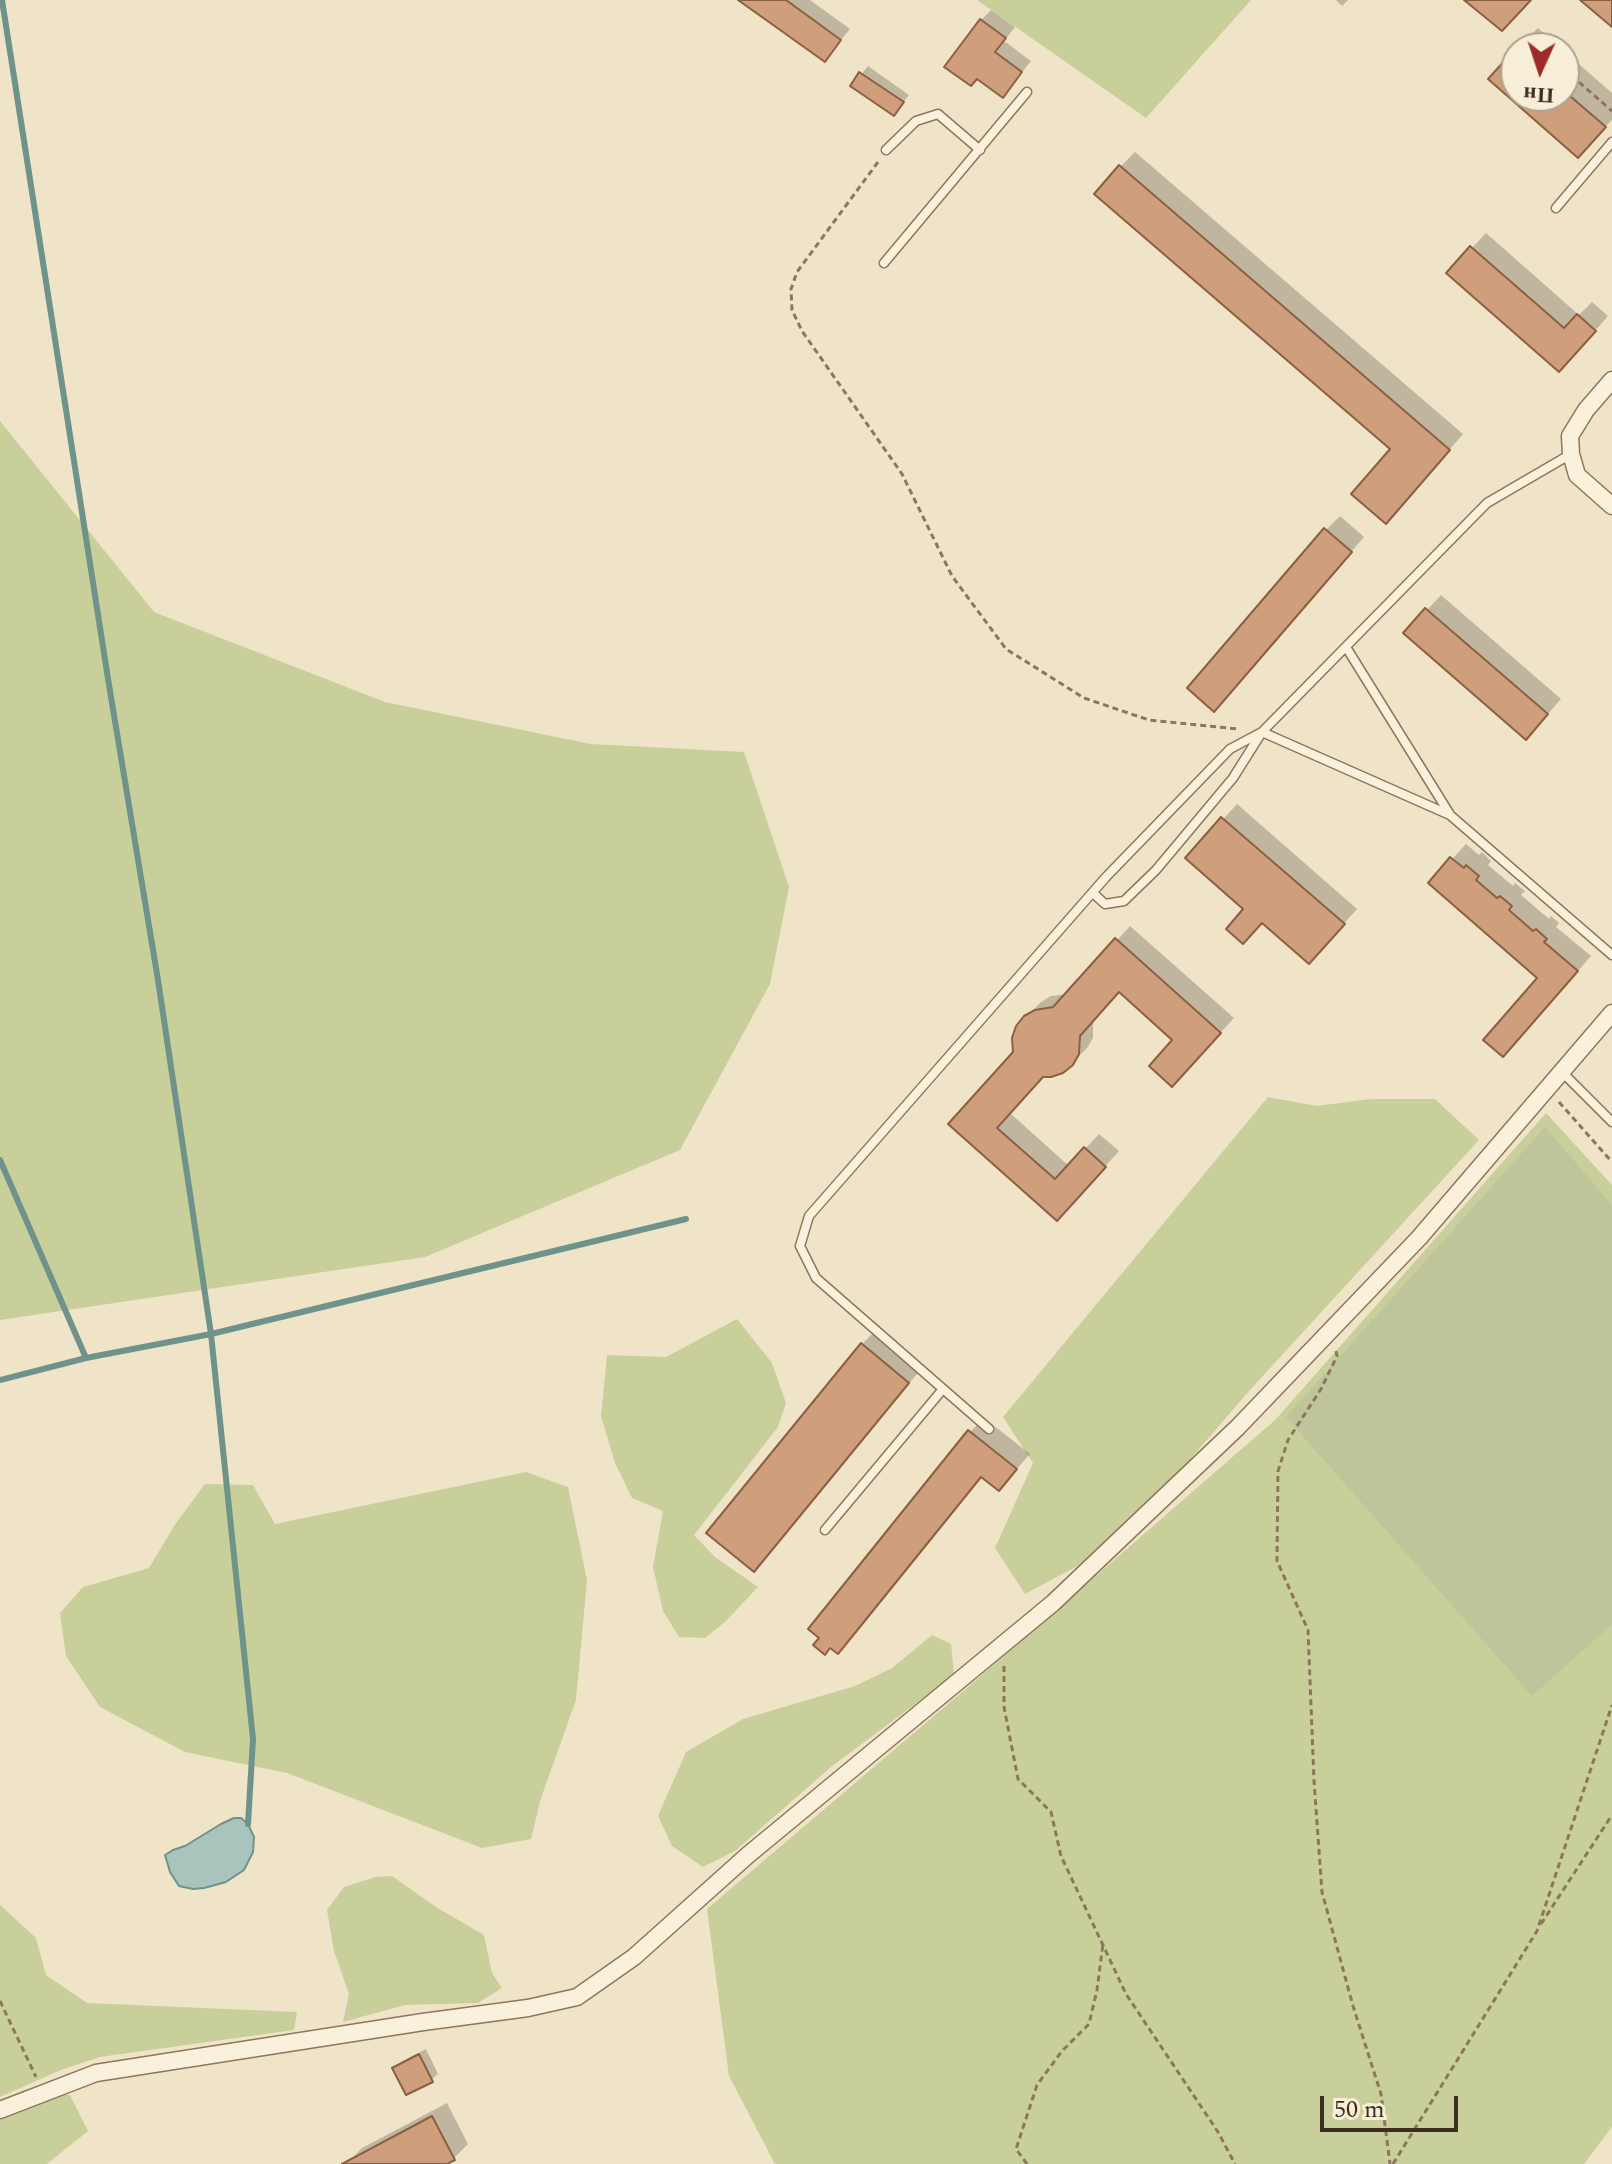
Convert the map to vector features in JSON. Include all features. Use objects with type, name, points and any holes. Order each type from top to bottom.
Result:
[{"type":"street","points":[[1612,380],[1586,410],[1570,436],[1577,475],[1612,506]]},
{"type":"street","points":[[0,2110],[96,2073],[528,2008],[577,1997],[634,1957],[748,1855],[1053,1603],[1238,1427],[1419,1238],[1612,1013]]},
{"type":"lane","points":[[884,263],[1027,92]]},
{"type":"lane","points":[[886,150],[916,121],[938,114],[980,150]]},
{"type":"lane","points":[[1556,208],[1612,142]]},
{"type":"lane","points":[[1093,893],[1105,904],[1124,901],[1156,870],[1233,778],[1262,732],[1487,503],[1571,454]]},
{"type":"lane","points":[[1346,647],[1450,815]]},
{"type":"lane","points":[[1262,732],[1450,815],[1612,955]]},
{"type":"lane","points":[[989,1429],[816,1278],[800,1246],[809,1216],[1093,893],[1230,749],[1262,732]]},
{"type":"lane","points":[[1562,1072],[1612,1122]]},
{"type":"lane","points":[[825,1530],[943,1389]]},
{"type":"path","points":[[1580,83],[1612,111]]},
{"type":"path","points":[[886,150],[797,272],[791,289],[792,310],[802,331],[902,474],[952,576],[1006,649],[1084,698],[1149,720],[1262,732]]},
{"type":"path","points":[[1547,1089],[1612,1162]]},
{"type":"path","points":[[1332,1329],[1337,1356],[1321,1389],[1288,1440],[1278,1471],[1277,1561],[1308,1630],[1322,1892],[1381,2094],[1392,2164]]},
{"type":"path","points":[[1005,1643],[1004,1707],[1018,1779],[1051,1812],[1061,1856],[1126,1994],[1218,2132],[1235,2164]]},
{"type":"path","points":[[1537,1931],[1612,1705]]},
{"type":"path","points":[[1392,2164],[1612,1815]]},
{"type":"path","points":[[1027,2164],[1016,2149],[1037,2085],[1062,2051],[1089,2024],[1103,1944]]},
{"type":"path","points":[[0,2001],[42,2092]]},
{"type":"green space","points":[[977,0],[1251,0],[1146,118]]},
{"type":"green space","points":[[0,421],[154,612],[385,702],[591,744],[744,752],[789,887],[770,984],[680,1150],[425,1257],[0,1320]]},
{"type":"green space","points":[[1268,1097],[1317,1106],[1370,1099],[1435,1099],[1479,1140],[1250,1390],[1168,1485],[1087,1561],[1025,1594],[995,1548],[1033,1463],[1003,1417]]},
{"type":"green space","points":[[1546,1113],[1612,1185],[1612,2127],[1584,2164],[775,2164],[729,2076],[707,1909],[1275,1420]]},
{"type":"green space","points":[[1545,1127],[1612,1205],[1612,1624],[1532,1696],[1286,1417]]},
{"type":"green space","points":[[737,1319],[772,1363],[786,1403],[778,1427],[694,1535],[715,1557],[758,1587],[705,1638],[679,1637],[663,1611],[653,1567],[663,1511],[632,1498],[615,1463],[601,1416],[607,1355],[666,1357]]},
{"type":"green space","points":[[526,1472],[568,1487],[587,1580],[576,1700],[541,1798],[531,1839],[482,1848],[287,1773],[185,1752],[100,1707],[66,1656],[60,1613],[83,1587],[149,1568],[176,1523],[205,1484],[253,1485],[275,1524]]},
{"type":"green space","points":[[932,1635],[951,1644],[954,1675],[831,1767],[735,1851],[703,1867],[672,1846],[658,1816],[686,1752],[743,1719],[855,1686],[892,1668]]},
{"type":"green space","points":[[392,1876],[484,1935],[492,1973],[502,1988],[478,2003],[405,2005],[343,2022],[349,1994],[334,1951],[327,1910],[344,1887],[375,1877]]},
{"type":"green space","points":[[0,1905],[36,1938],[46,1975],[87,2003],[297,2012],[294,2030],[100,2057],[61,2070],[0,2097]]},
{"type":"green space","points":[[51,2094],[70,2095],[88,2131],[47,2164],[0,2164],[0,2116]]},
{"type":"water","points":[[234,1818],[241,1818],[248,1824],[254,1837],[253,1852],[244,1870],[226,1882],[204,1888],[179,1886],[170,1872],[165,1855]]},
{"type":"building","points":[[738,0],[786,0],[841,40],[825,62]]},
{"type":"building","points":[[1464,0],[1531,0],[1502,31]]},
{"type":"building","points":[[1580,0],[1612,0],[1612,27]]},
{"type":"building","points":[[980,19],[1006,38],[995,52],[1022,72],[1003,98],[977,79],[971,86],[944,67]]},
{"type":"building","points":[[1500,66],[1500,90],[1488,79]]},
{"type":"building","points":[[859,72],[904,102],[894,116],[850,86]]},
{"type":"building","points":[[1580,105],[1606,127],[1578,158],[1526,112],[1580,112]]},
{"type":"building","points":[[1119,165],[1450,450],[1386,524],[1351,494],[1390,449],[1094,194]]},
{"type":"building","points":[[1470,246],[1564,328],[1577,314],[1596,331],[1559,372],[1446,273]]},
{"type":"building","points":[[1324,528],[1352,552],[1214,712],[1187,688]]},
{"type":"building","points":[[1425,608],[1548,714],[1526,740],[1403,633]]},
{"type":"building","points":[[1221,817],[1345,924],[1309,964],[1262,923],[1243,944],[1226,929],[1243,909],[1185,858]]},
{"type":"building","points":[[1450,857],[1479,876],[1476,880],[1512,906],[1509,910],[1533,931],[1536,929],[1547,939],[1544,942],[1578,971],[1503,1057],[1483,1040],[1537,978],[1428,883]]},
{"type":"building","points":[[1115,938],[1221,1033],[1172,1087],[1149,1066],[1172,1040],[1119,992],[1080,1036],[1079,1054],[1073,1065],[1063,1073],[1043,1077],[997,1128],[1055,1179],[1084,1147],[1106,1167],[1057,1221],[948,1124],[1013,1052],[1012,1038],[1024,1016],[1035,1010],[1053,1007]]},
{"type":"building","points":[[861,1343],[909,1383],[754,1572],[706,1533]]},
{"type":"building","points":[[968,1430],[1017,1469],[999,1491],[981,1477],[838,1654],[830,1648],[825,1655],[813,1645],[819,1638],[808,1629]]},
{"type":"building","points":[[419,2054],[433,2082],[406,2095],[392,2068]]},
{"type":"building","points":[[432,2116],[455,2160],[447,2164],[342,2164]]},
{"type":"waterway","points":[[2,0],[158,980],[211,1334],[253,1739],[248,1824]]},
{"type":"waterway","points":[[0,1160],[86,1358]]},
{"type":"waterway","points":[[0,1380],[86,1358],[211,1334],[686,1219]]}]
